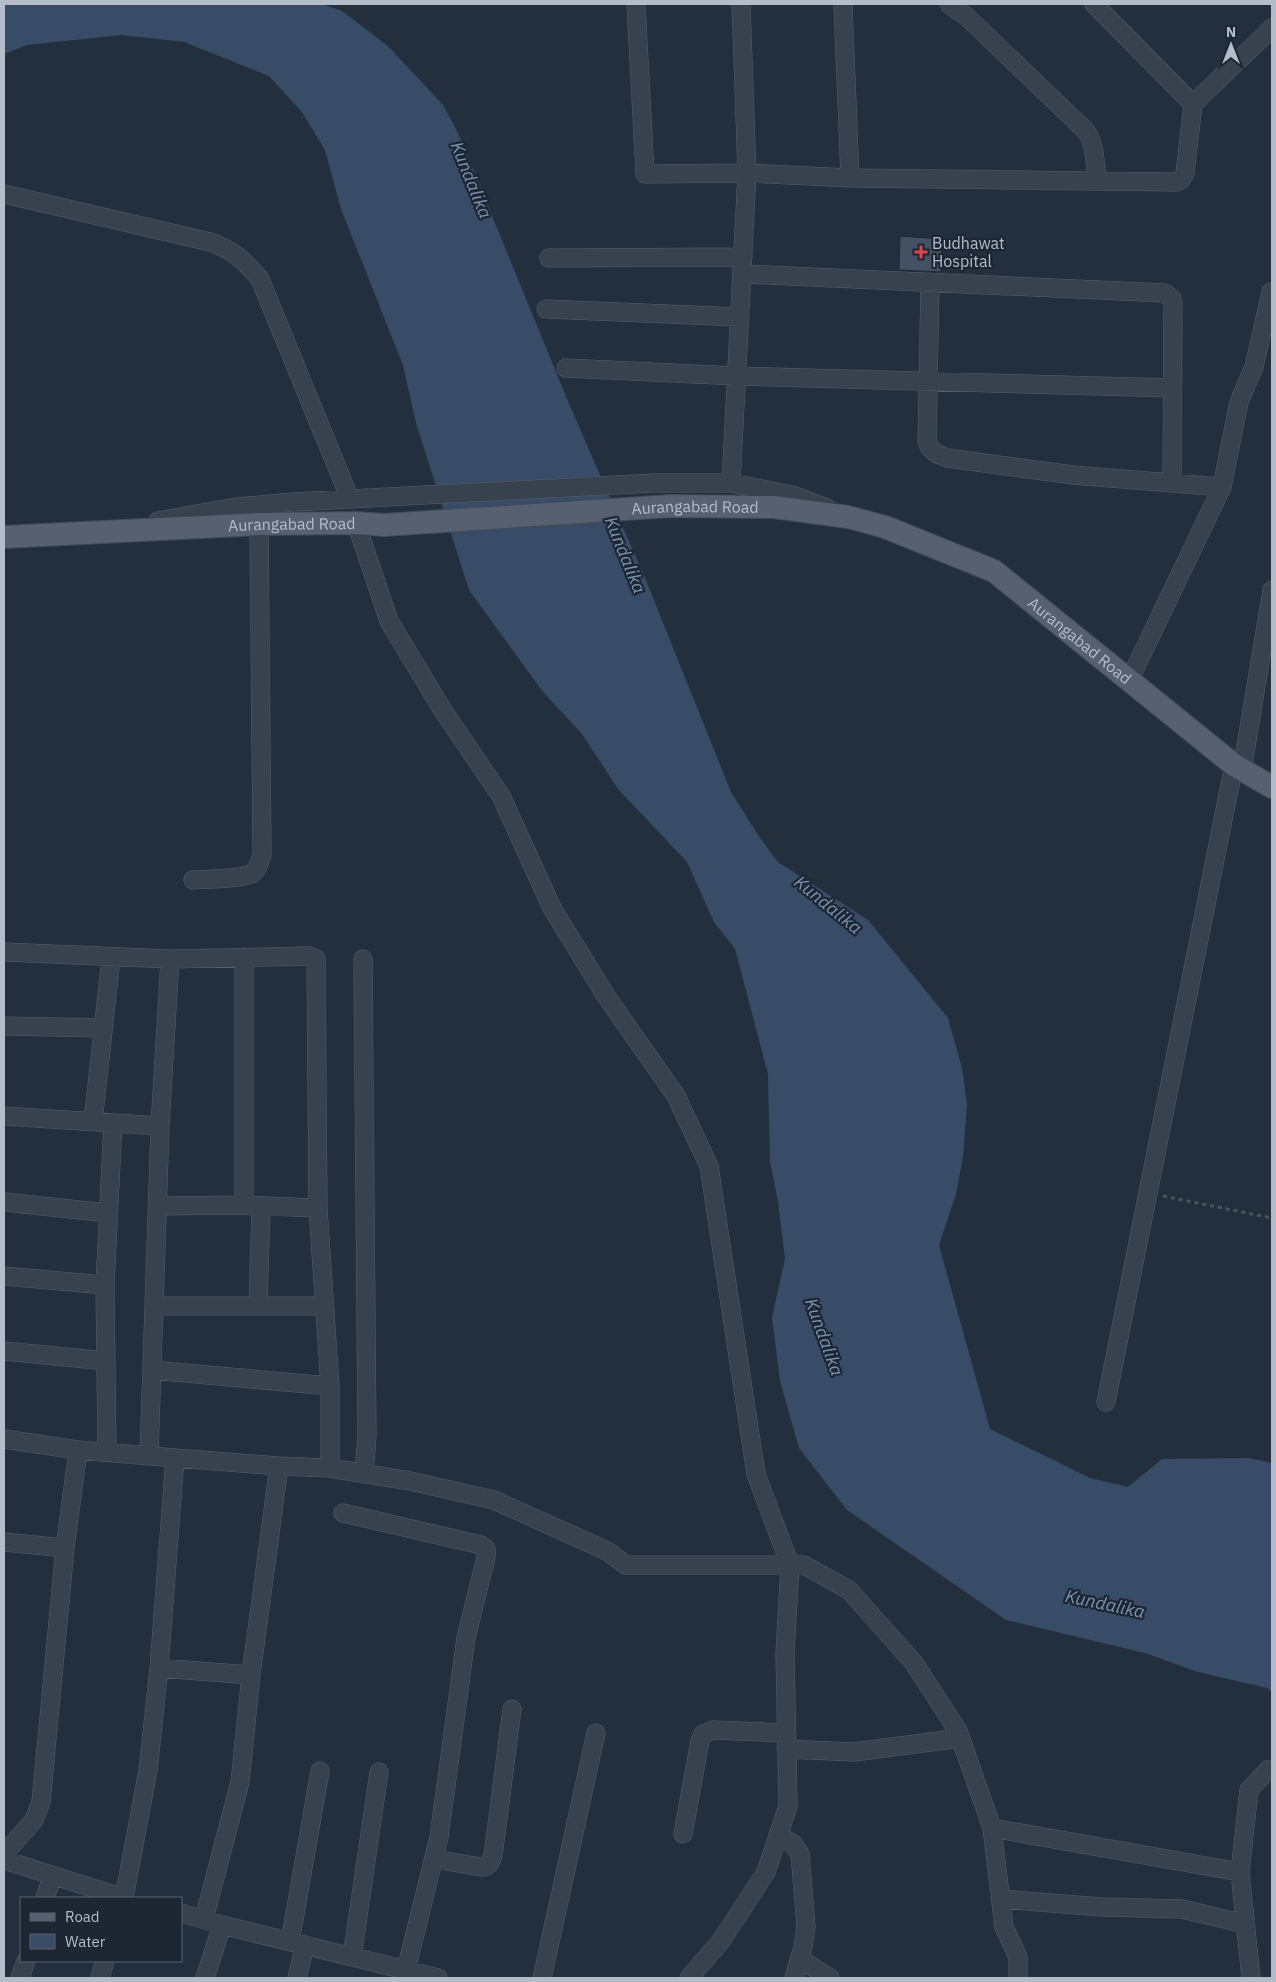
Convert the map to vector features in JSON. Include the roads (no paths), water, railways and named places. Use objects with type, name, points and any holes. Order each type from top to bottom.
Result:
[{"type":"main road","name":"Aurangabad Road","points":[[4,537],[259,524],[356,523],[384,525],[672,506],[774,507],[848,516],[885,527],[994,571],[1238,767],[1272,787]]},
{"type":"street","points":[[636,4],[644,174],[747,172],[850,178],[1176,182],[1181,180],[1185,173],[1193,104],[1272,28]]},
{"type":"street","points":[[731,483],[747,172],[741,4]]},
{"type":"street","points":[[843,4],[850,178]]},
{"type":"street","points":[[949,4],[966,16],[1085,130],[1093,147],[1097,181]]},
{"type":"street","points":[[1094,4],[1193,104]]},
{"type":"street","points":[[4,194],[210,242],[227,248],[245,261],[260,279],[350,499]]},
{"type":"street","points":[[549,258],[743,265],[930,283],[1165,293],[1172,299],[1173,303],[1172,482]]},
{"type":"street","points":[[930,283],[927,442],[936,454],[947,458],[1073,475],[1222,487]]},
{"type":"street","points":[[1130,679],[1222,487],[1239,402],[1254,367],[1271,292]]},
{"type":"street","points":[[546,309],[740,317]]},
{"type":"street","points":[[566,368],[737,376],[1172,388]]},
{"type":"street","points":[[99,532],[236,507],[653,483],[731,483],[792,494],[848,516]]},
{"type":"street","points":[[356,523],[390,621],[442,709],[501,796],[552,908],[606,996],[676,1096],[709,1166],[756,1474],[790,1565],[785,1653],[788,1806],[766,1872],[721,1941],[690,1978]]},
{"type":"street","points":[[192,880],[244,876],[252,873],[259,864],[262,854],[259,524]]},
{"type":"street","points":[[1106,1402],[1238,767],[1272,590]]},
{"type":"street","points":[[4,952],[170,959],[309,956],[318,962],[318,1208],[330,1386],[330,1468]]},
{"type":"street","points":[[244,957],[258,1306]]},
{"type":"street","points":[[93,1122],[111,958]]},
{"type":"street","points":[[148,1455],[160,1126],[170,959]]},
{"type":"street","points":[[364,959],[367,1436],[364,1474]]},
{"type":"street","points":[[4,1026],[103,1028]]},
{"type":"street","points":[[4,1116],[160,1126]]},
{"type":"street","points":[[107,1452],[105,1285],[113,1123]]},
{"type":"street","points":[[4,1202],[108,1213]]},
{"type":"street","points":[[158,1206],[253,1205],[318,1208]]},
{"type":"street","points":[[4,1276],[105,1285]]},
{"type":"street","points":[[154,1306],[324,1306]]},
{"type":"street","points":[[4,1351],[106,1361]]},
{"type":"street","points":[[152,1370],[330,1386]]},
{"type":"street","points":[[4,1439],[78,1450],[279,1466],[330,1468],[410,1481],[494,1500],[607,1551],[626,1565],[804,1565],[849,1590],[914,1663],[958,1731],[992,1828],[1004,1926],[1018,1958],[1018,1978]]},
{"type":"street","points":[[4,1854],[34,1820],[41,1802],[66,1548],[78,1450]]},
{"type":"street","points":[[124,1897],[148,1770],[159,1668],[175,1458]]},
{"type":"street","points":[[204,1920],[240,1782],[251,1675],[279,1466]]},
{"type":"street","points":[[343,1514],[481,1545],[486,1549],[486,1557],[466,1638],[441,1822],[434,1859],[405,1975]]},
{"type":"street","points":[[4,1542],[66,1548]]},
{"type":"street","points":[[159,1668],[251,1675]]},
{"type":"street","points":[[434,1859],[481,1867],[486,1867],[490,1864],[493,1856],[512,1709]]},
{"type":"street","points":[[683,1834],[700,1741],[703,1734],[713,1730],[854,1752],[961,1738]]},
{"type":"street","points":[[542,1978],[596,1733]]},
{"type":"street","points":[[1247,1978],[1245,1924],[1240,1872],[1249,1790],[1268,1770],[1272,1772]]},
{"type":"street","points":[[297,1978],[298,1944],[320,1771]]},
{"type":"street","points":[[352,1957],[379,1772]]},
{"type":"street","points":[[992,1828],[1240,1872]]},
{"type":"street","points":[[778,1835],[793,1844],[800,1854],[806,1926],[800,1959],[794,1978]]},
{"type":"street","points":[[4,1860],[121,1897]]},
{"type":"street","points":[[45,1897],[52,1876]]},
{"type":"street","points":[[1001,1899],[1102,1907],[1182,1909],[1245,1924]]},
{"type":"street","points":[[182,1913],[352,1957],[405,1975],[438,1978]]},
{"type":"street","points":[[206,1978],[222,1925]]},
{"type":"street","points":[[800,1959],[830,1978]]},
{"type":"street","points":[[20,1978],[26,1962]]},
{"type":"street","points":[[100,1978],[106,1962]]},
{"type":"water","name":"Kundalika","points":[[4,4],[322,4],[342,11],[389,47],[443,105],[458,133],[570,406],[645,578],[731,792],[758,835],[778,862],[868,920],[948,1018],[962,1068],[967,1104],[963,1157],[956,1194],[939,1245],[990,1429],[1090,1478],[1128,1487],[1162,1459],[1249,1458],[1272,1463],[1272,1692],[1267,1688],[1198,1672],[1145,1653],[1006,1620],[847,1510],[799,1448],[780,1381],[772,1317],[785,1259],[778,1201],[770,1162],[768,1074],[735,949],[714,922],[687,862],[618,789],[582,734],[543,692],[469,590],[416,423],[403,365],[341,209],[325,150],[302,112],[269,76],[184,42],[122,35],[27,45],[4,54]]},
{"type":"place","name":"Budhawat Hospital","points":[[921,252]]}]
